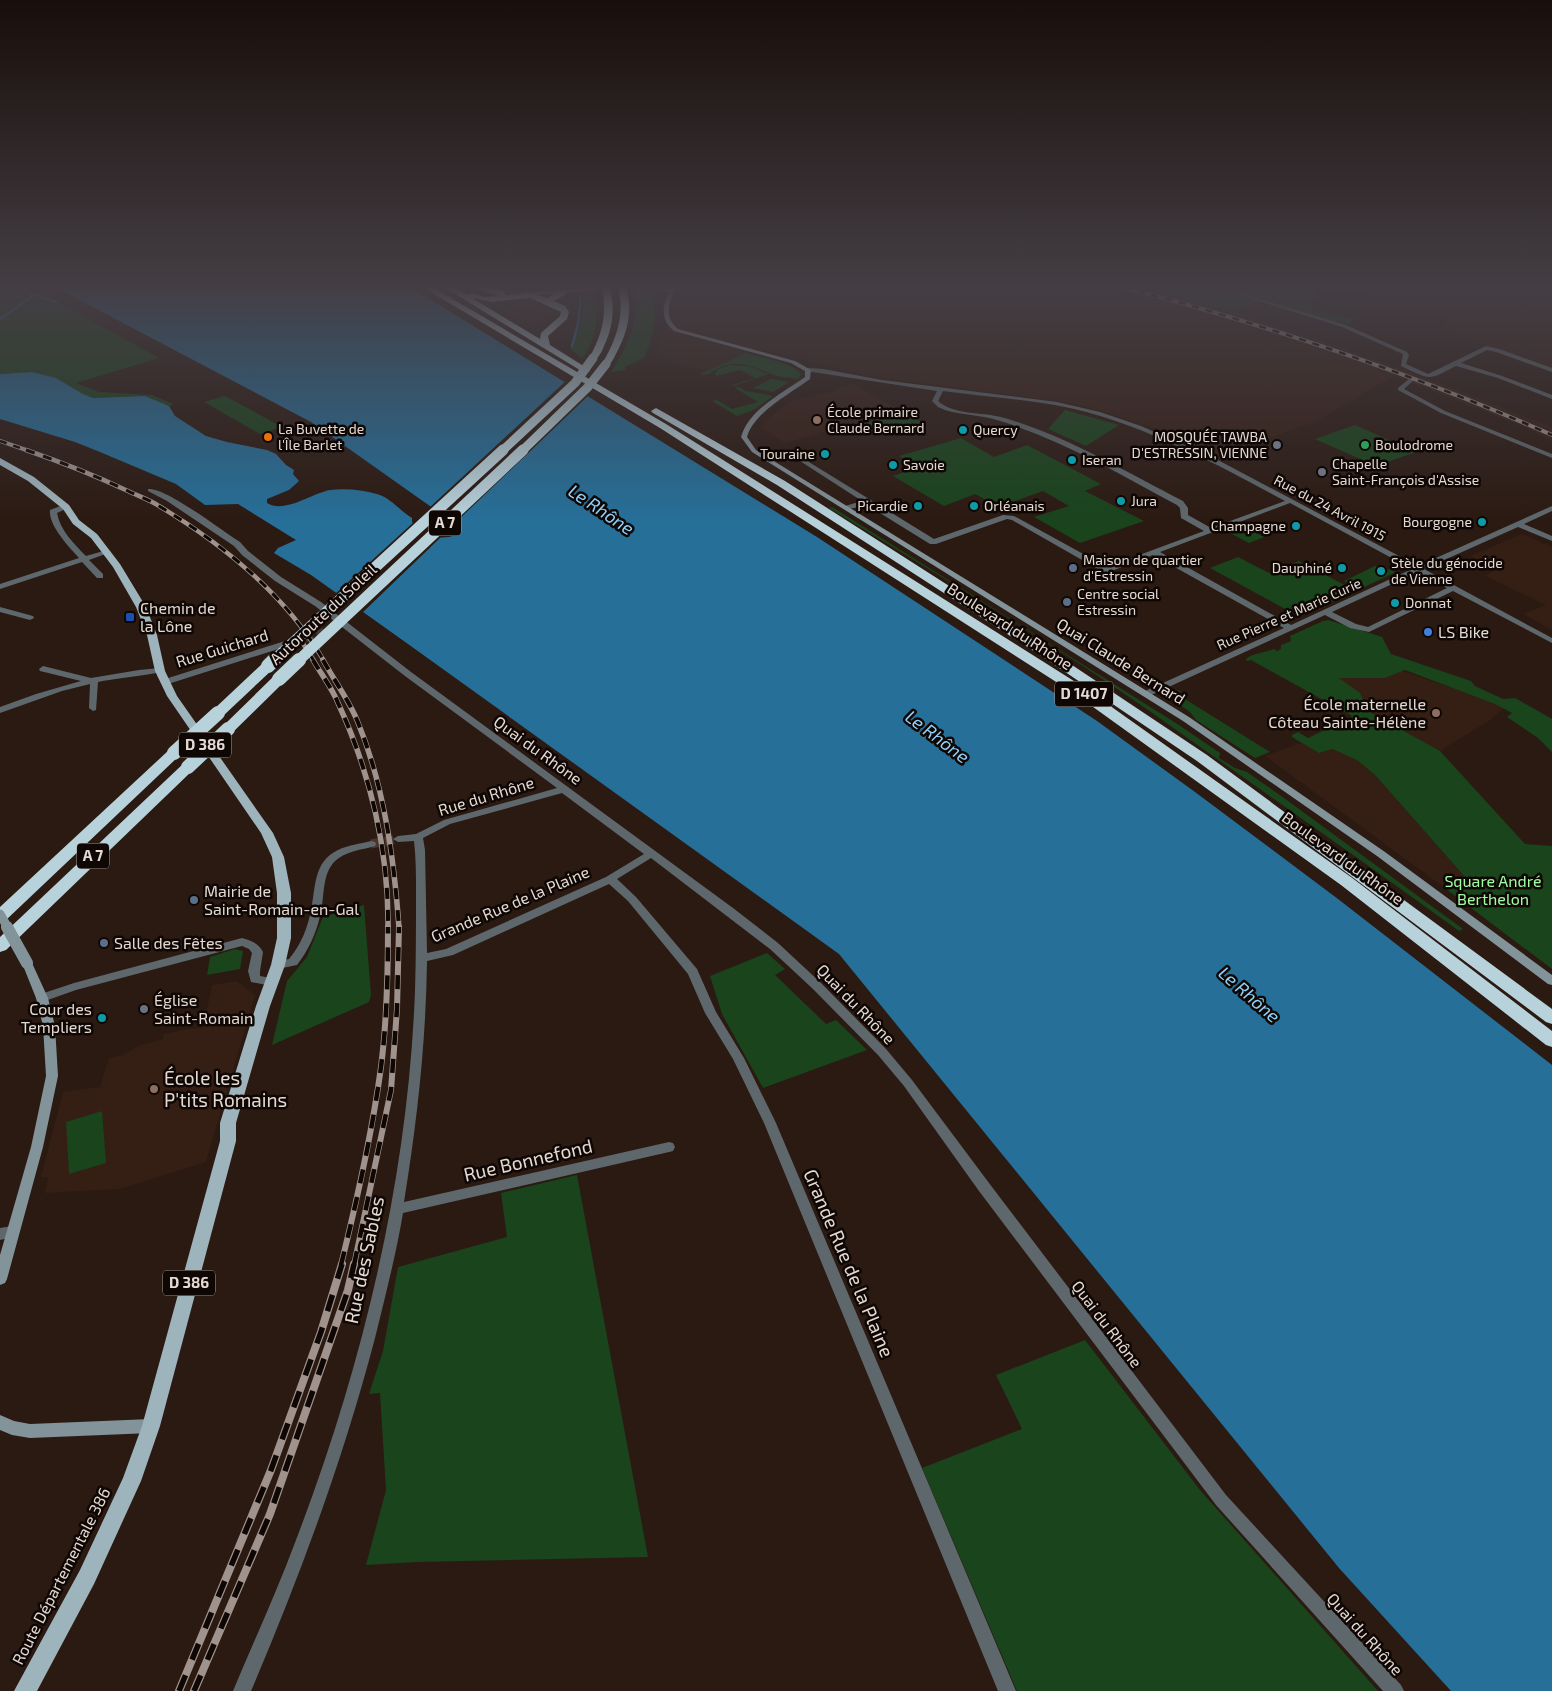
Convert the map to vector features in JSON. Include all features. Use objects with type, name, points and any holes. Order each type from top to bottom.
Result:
[{"type":"highway","name":"Boulevard du Rhône","points":[[555,363],[764,489],[1080,691],[1346,881],[1552,1040]]},
{"type":"highway","points":[[561,363],[591,384]]},
{"type":"highway","name":"Boulevard du Rhône","points":[[575,363],[781,483],[1050,656],[1202,758],[1552,1018]]},
{"type":"highway","name":"Autoroute du Soleil","points":[[0,915],[554,403],[575,383],[589,363]]},
{"type":"highway","name":"Autoroute du Soleil","points":[[0,946],[228,730],[280,678],[560,415],[588,387],[607,363]]},
{"type":"main road","name":"Rue du 24 Avril 1915","points":[[795,363],[808,370]]},
{"type":"main road","name":"Quai Claude Bernard","points":[[808,370],[808,378],[749,423],[744,437],[749,447],[1146,694],[1381,854],[1552,981]]},
{"type":"main road","name":"Route Départementale 386","points":[[0,461],[31,479],[66,507],[76,522],[94,536],[126,579],[141,607],[152,635],[162,676],[183,715],[267,833],[278,857],[284,893],[284,929],[278,964],[232,1109],[228,1141],[151,1426],[116,1518],[87,1577],[25,1691]]},
{"type":"main road","points":[[0,915],[27,963],[42,998],[49,1026],[52,1076],[37,1148],[6,1233],[0,1280]]},
{"type":"main road","points":[[0,1422],[12,1428],[30,1431],[151,1426]]},
{"type":"street","points":[[1404,363],[1403,365],[1430,376],[1454,363],[1500,377],[1552,397]]},
{"type":"street","points":[[1532,363],[1552,370]]},
{"type":"street","name":"Rue du 24 Avril 1915","points":[[808,370],[824,371],[882,382],[1057,404],[1098,413],[1139,427],[1196,451],[1552,640]]},
{"type":"street","points":[[1411,380],[1400,389],[1443,412],[1552,456]]},
{"type":"street","points":[[941,389],[934,401],[948,410],[999,419],[1046,435],[1180,503],[1184,508],[1184,516],[1210,531]]},
{"type":"street","points":[[789,452],[933,542],[1010,517],[1106,570],[1290,501]]},
{"type":"street","name":"Quai du Rhône","points":[[150,490],[170,499],[230,540],[292,588],[318,604],[408,674],[774,946],[817,986],[882,1052],[908,1083],[984,1187],[1216,1493],[1395,1691]]},
{"type":"street","points":[[848,508],[868,502]]},
{"type":"street","points":[[66,507],[52,514],[59,528],[100,576]]},
{"type":"street","name":"Rue Pierre et Marie Curie","points":[[1146,694],[1552,508]]},
{"type":"street","points":[[1518,524],[1552,539]]},
{"type":"street","points":[[0,587],[107,552]]},
{"type":"street","points":[[1155,553],[1291,628]]},
{"type":"street","points":[[1326,612],[1353,626],[1369,630],[1454,588]]},
{"type":"street","points":[[0,609],[30,618]]},
{"type":"street","points":[[336,628],[345,625]]},
{"type":"street","name":"Rue Guichard","points":[[0,710],[56,689],[92,679],[121,673],[162,676],[288,643]]},
{"type":"street","points":[[43,669],[92,679],[93,708]]},
{"type":"street","name":"Rue du Rhône","points":[[418,837],[447,822],[565,789]]},
{"type":"street","points":[[398,839],[418,837]]},
{"type":"street","name":"Rue des Sables","points":[[242,1691],[275,1616],[324,1483],[349,1407],[366,1351],[396,1209],[411,1115],[423,958],[418,837]]},
{"type":"street","points":[[278,964],[293,962],[301,953],[315,916],[321,872],[330,860],[341,852],[371,844]]},
{"type":"street","name":"Grande Rue de la Plaine","points":[[423,958],[449,952],[610,879],[652,854]]},
{"type":"street","name":"Grande Rue de la Plaine","points":[[610,879],[632,899],[693,972],[711,1013],[738,1058],[770,1122],[1006,1691]]},
{"type":"street","points":[[42,998],[74,987],[242,942],[253,946],[258,952],[254,971],[256,979],[272,982]]},
{"type":"street","name":"Rue Bonnefond","points":[[396,1209],[670,1147]]},
{"type":"shaded area","points":[[676,363],[724,363],[706,371]]},
{"type":"shaded area","points":[[817,363],[1384,363],[1552,427],[1552,442],[1524,427],[1394,376],[1317,421],[1217,457],[1172,438],[1175,436],[1161,430],[1088,407],[869,376]]},
{"type":"shaded area","points":[[1535,363],[1552,363],[1552,369]]},
{"type":"shaded area","name":"École primaire Claude Bernard","points":[[852,384],[900,410],[785,443],[760,427],[775,413],[793,401],[836,391],[834,389]]},
{"type":"shaded area","points":[[1522,534],[1552,547],[1552,630],[1523,614],[1546,605],[1485,576],[1497,569],[1470,556]]},
{"type":"shaded area","name":"École maternelle Côteau Sainte-Hélène","points":[[1402,671],[1485,699],[1504,708],[1490,720],[1440,751],[1367,711],[1339,678],[1385,678]]},
{"type":"shaded area","points":[[1303,742],[1319,753],[1332,749],[1357,760],[1376,776],[1464,876],[1442,886],[1265,756]]},
{"type":"shaded area","name":"École les P'tits Romains","points":[[237,981],[255,995],[206,1162],[120,1189],[45,1193],[48,1178],[41,1177],[63,1092],[100,1087],[109,1058],[123,1055],[138,1046],[163,1039],[164,1034],[203,1028],[212,985]]},
{"type":"green space","points":[[0,363],[143,363],[76,383],[99,392],[152,395],[173,404],[169,406],[145,396],[93,398],[56,378],[32,372],[0,374]]},
{"type":"green space","points":[[617,363],[634,363],[625,367],[625,370],[611,372]]},
{"type":"green space","points":[[724,363],[780,363],[797,370],[801,374],[798,379],[781,377],[739,364],[722,366],[708,374],[700,374]]},
{"type":"green space","points":[[729,365],[749,366],[768,374],[734,386],[732,385],[755,378],[740,370],[716,376],[715,374],[718,369]]},
{"type":"green space","points":[[771,379],[789,382],[773,392],[753,388]]},
{"type":"green space","points":[[739,387],[746,391],[773,396],[755,409],[737,416],[712,401],[717,400],[732,409],[758,402],[735,388]]},
{"type":"green space","points":[[225,396],[282,427],[260,434],[204,402]]},
{"type":"green space","points":[[1065,410],[1119,425],[1086,446],[1048,429]]},
{"type":"green space","points":[[903,412],[923,423],[878,436],[858,425]]},
{"type":"green space","name":"Boulodrome","points":[[1355,425],[1416,452],[1376,466],[1315,439]]},
{"type":"green space","points":[[961,438],[994,457],[1027,445],[1101,484],[1085,491],[1144,521],[1080,543],[1034,517],[1069,506],[1043,491],[999,507],[975,494],[944,506],[893,476],[919,467],[899,456]]},
{"type":"green space","points":[[832,507],[1179,725],[1220,753],[1219,758],[1235,768],[1247,772],[1463,929],[1459,931],[1109,683],[829,508]]},
{"type":"green space","points":[[1242,526],[1264,537],[1249,543],[1228,532]]},
{"type":"green space","points":[[1238,557],[1269,573],[1299,561],[1356,591],[1298,616],[1210,568]]},
{"type":"green space","points":[[1375,566],[1379,567],[1375,570],[1382,574],[1390,569],[1396,572],[1360,589],[1344,581]]},
{"type":"green space","name":"Square André Berthelon","points":[[1328,620],[1382,637],[1391,654],[1471,681],[1475,686],[1503,699],[1515,698],[1552,719],[1552,752],[1538,738],[1507,717],[1512,713],[1495,704],[1405,670],[1385,678],[1339,678],[1360,693],[1368,711],[1440,751],[1525,844],[1552,846],[1552,969],[1442,886],[1464,876],[1376,776],[1357,760],[1332,749],[1319,753],[1292,737],[1292,735],[1298,732],[1308,738],[1339,723],[1342,724],[1352,716],[1246,659],[1255,654],[1274,649],[1277,651],[1281,649],[1281,645],[1291,641],[1290,636]]},
{"type":"green space","points":[[1174,690],[1182,691],[1177,694],[1270,752],[1255,758],[1196,720],[1190,712],[1170,698],[1169,694]]},
{"type":"green space","points":[[364,905],[371,995],[369,1002],[272,1045],[287,981],[307,957],[323,917]]},
{"type":"green space","points":[[235,949],[243,951],[240,969],[207,975],[210,957]]},
{"type":"green space","points":[[767,953],[785,969],[775,975],[826,1024],[836,1020],[867,1050],[763,1088],[722,1014],[710,976]]},
{"type":"green space","points":[[102,1111],[106,1163],[69,1174],[66,1122]]},
{"type":"green space","points":[[577,1175],[648,1557],[417,1562],[366,1565],[386,1490],[380,1393],[369,1394],[383,1351],[398,1267],[507,1237],[501,1193]]},
{"type":"green space","points":[[1085,1340],[1200,1490],[1378,1691],[1017,1691],[922,1468],[1022,1429],[996,1375]]},
{"type":"water","name":"Le Rhône","points":[[199,363],[534,363],[817,537],[1097,721],[1338,899],[1552,1065],[1552,1691],[1451,1691],[1339,1568],[839,954],[311,575],[274,553],[278,548],[296,540],[238,504],[205,505],[176,484],[100,452],[75,442],[0,419],[0,374],[32,372],[56,378],[93,398],[145,396],[169,406],[175,416],[206,436],[267,450],[276,454],[286,465],[294,470],[293,474],[299,481],[289,490],[267,499],[267,503],[274,506],[290,505],[330,490],[360,490],[387,498],[412,518],[412,522],[433,536],[449,537],[457,535],[461,528],[311,422]]},
{"type":"pier","points":[[568,379],[591,393],[453,525],[429,508]]},
{"type":"pier","points":[[415,521],[432,534],[441,537],[361,614],[334,595]]},
{"type":"tunnel","points":[[294,642],[330,630]]},
{"type":"tunnel","points":[[371,844],[398,839]]},
{"type":"railway","points":[[1370,363],[1444,390],[1552,435]]},
{"type":"railway","points":[[0,441],[29,451]]},
{"type":"railway","points":[[26,450],[90,474],[148,500],[207,537],[252,573],[272,593],[309,637],[324,661]]},
{"type":"railway","points":[[299,637],[314,661]]},
{"type":"railway","points":[[313,660],[336,697],[368,784],[381,841],[385,870],[388,928]]},
{"type":"railway","points":[[323,660],[357,720],[374,770],[391,849],[399,928]]},
{"type":"railway","points":[[341,1265],[364,1167],[381,1067],[387,997],[388,928]]},
{"type":"railway","points":[[354,1265],[391,1090],[397,1009],[399,928]]},
{"type":"railway","points":[[179,1691],[271,1470],[321,1332],[342,1264]]},
{"type":"railway","points":[[194,1691],[270,1514],[348,1290],[354,1264]]},
{"type":"place","name":"École primaire Claude Bernard","points":[[817,420]]},
{"type":"place","name":"Quercy","points":[[963,430]]},
{"type":"place","name":"La Buvette de l'Île Barlet","points":[[268,437]]},
{"type":"place","name":"MOSQUÉE TAWBA D'ESTRESSIN, VIENNE","points":[[1277,445]]},
{"type":"place","name":"Boulodrome","points":[[1365,445]]},
{"type":"place","name":"Touraine","points":[[825,454]]},
{"type":"place","name":"Iseran","points":[[1072,460]]},
{"type":"place","name":"Savoie","points":[[893,465]]},
{"type":"place","name":"Chapelle Saint-François d'Assise","points":[[1322,472]]},
{"type":"place","name":"Jura","points":[[1121,501]]},
{"type":"place","name":"Picardie","points":[[918,506]]},
{"type":"place","name":"Orléanais","points":[[974,506]]},
{"type":"place","name":"Bourgogne","points":[[1482,522]]},
{"type":"place","name":"Champagne","points":[[1296,526]]},
{"type":"place","name":"Maison de quartier d'Estressin","points":[[1073,568]]},
{"type":"place","name":"Dauphiné","points":[[1342,568]]},
{"type":"place","name":"Stèle du génocide de Vienne","points":[[1381,571]]},
{"type":"place","name":"Centre social Estressin","points":[[1067,602]]},
{"type":"place","name":"Donnat","points":[[1395,603]]},
{"type":"place","name":"Chemin de la Lône","points":[[130,617]]},
{"type":"place","name":"LS Bike","points":[[1428,632]]},
{"type":"place","name":"École maternelle Côteau Sainte-Hélène","points":[[1436,713]]},
{"type":"place","name":"Mairie de Saint-Romain-en-Gal","points":[[194,900]]},
{"type":"place","name":"Salle des Fêtes","points":[[104,943]]},
{"type":"place","name":"Église Saint-Romain","points":[[144,1009]]},
{"type":"place","name":"Cour des Templiers","points":[[102,1018]]},
{"type":"place","name":"École les P'tits Romains","points":[[154,1089]]}]
